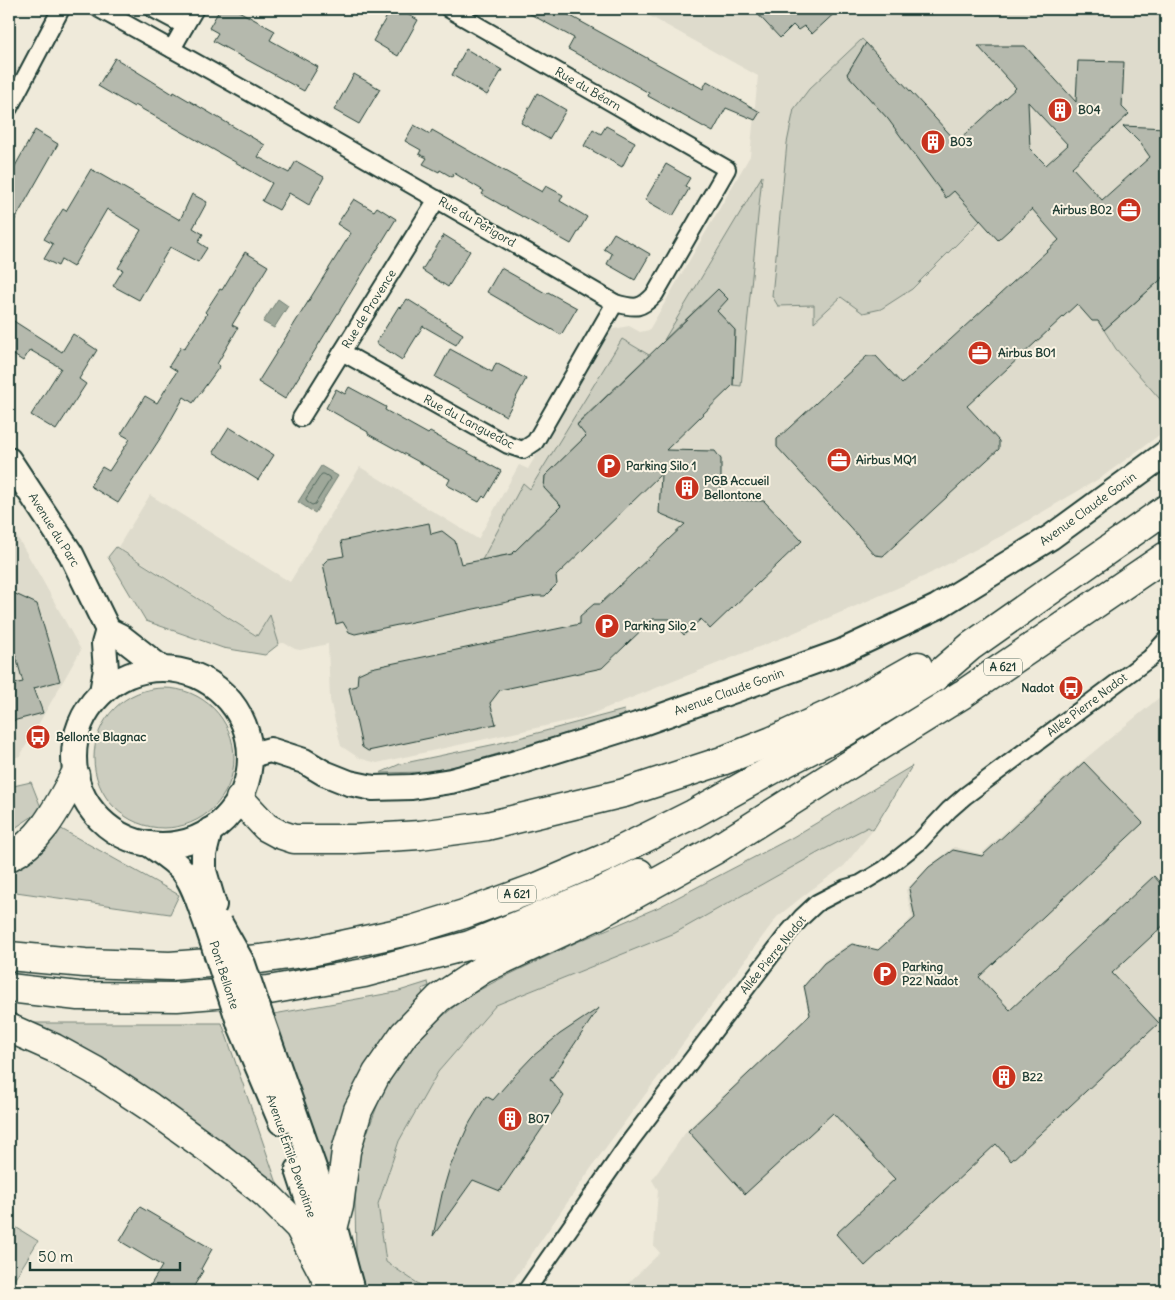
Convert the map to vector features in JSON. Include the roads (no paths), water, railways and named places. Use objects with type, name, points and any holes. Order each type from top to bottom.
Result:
[{"type":"highway","name":"A 621","points":[[9,956],[85,963],[170,966],[260,959],[310,952],[412,930],[464,914],[535,888],[605,858],[693,814],[845,732],[935,677],[970,646],[1166,509]]},
{"type":"highway","name":"A 621","points":[[9,988],[78,996],[177,997],[269,990],[364,973],[470,945],[604,890],[721,834],[836,773],[963,694],[1166,556]]},
{"type":"highway","points":[[240,799],[266,827],[294,839],[354,839],[487,826],[624,793],[722,761],[772,741],[847,706],[933,658],[970,646]]},
{"type":"highway","points":[[334,1225],[339,1206],[346,1152],[358,1110],[377,1073],[404,1034],[439,998],[482,969],[596,916],[715,850],[836,773]]},
{"type":"highway","points":[[9,857],[20,852],[52,818],[75,775]]},
{"type":"highway","points":[[9,1028],[54,1048],[94,1070],[218,1156],[266,1194],[299,1227],[336,1288]]},
{"type":"main road","name":"Avenue Claude Gonin","points":[[251,754],[270,750],[304,761],[324,773],[350,783],[373,788],[412,787],[451,781],[637,725],[841,652],[937,608],[1051,537],[1166,454]]},
{"type":"main road","name":"Avenue du Parc","points":[[9,460],[72,554],[108,630]]},
{"type":"main road","points":[[102,692],[106,670],[104,644],[108,630],[120,636],[161,668]]},
{"type":"main road","points":[[161,668],[189,672],[214,685],[234,706],[246,729],[251,754],[249,778],[240,799],[221,823],[188,841],[169,844],[149,844],[132,841],[106,826],[86,803],[75,775],[73,756],[76,739],[85,713],[102,692],[120,679],[139,671],[161,668]]},
{"type":"main road","points":[[210,830],[204,854],[204,871],[214,924]]},
{"type":"main road","points":[[149,844],[174,862],[182,871],[214,924]]},
{"type":"main road","name":"Pont Bellonte","points":[[214,924],[243,964],[251,1023]]},
{"type":"main road","name":"Avenue Émile Dewoitine","points":[[251,1023],[334,1225]]},
{"type":"main road","name":"Avenue Émile Dewoitine","points":[[251,1023],[277,1111],[336,1288]]},
{"type":"main road","points":[[334,1225],[336,1288]]},
{"type":"street","points":[[9,108],[61,9]]},
{"type":"street","name":"Rue du Périgord","points":[[99,9],[437,199],[615,304],[630,308],[645,305],[655,294],[727,169]]},
{"type":"street","points":[[152,9],[185,26]]},
{"type":"street","points":[[172,49],[195,9]]},
{"type":"street","name":"Rue du Béarn","points":[[449,9],[727,169]]},
{"type":"street","name":"Rue de Provence","points":[[300,418],[437,199]]},
{"type":"street","name":"Rue du Languedoc","points":[[342,352],[508,445],[523,450],[535,442],[615,304]]},
{"type":"street","name":"Allée Pierre Nadot","points":[[526,1291],[631,1140],[788,932],[802,917],[817,903],[846,888],[860,884],[885,869],[919,842],[954,805],[1150,658],[1166,640]]},
{"type":"water","points":[[278,299],[288,306],[274,328],[263,322]]},
{"type":"water","points":[[321,466],[338,476],[315,513],[298,502]]},
{"type":"place","name":"B04","points":[[1060,110]]},
{"type":"place","name":"B03","points":[[933,142]]},
{"type":"place","name":"Airbus B02","points":[[1129,210]]},
{"type":"place","name":"Airbus B01","points":[[980,353]]},
{"type":"place","name":"Airbus MQ1","points":[[839,460]]},
{"type":"place","name":"Parking Silo 1","points":[[609,466]]},
{"type":"place","name":"PGB Accueil Bellontone","points":[[687,488]]},
{"type":"place","name":"Parking Silo 2","points":[[607,626]]},
{"type":"place","name":"Nadot","points":[[1071,688]]},
{"type":"place","name":"Bellonte Blagnac","points":[[38,737]]},
{"type":"place","name":"Parking P22 Nadot","points":[[885,974]]},
{"type":"place","name":"B22","points":[[1004,1077]]},
{"type":"place","name":"B07","points":[[510,1119]]}]
